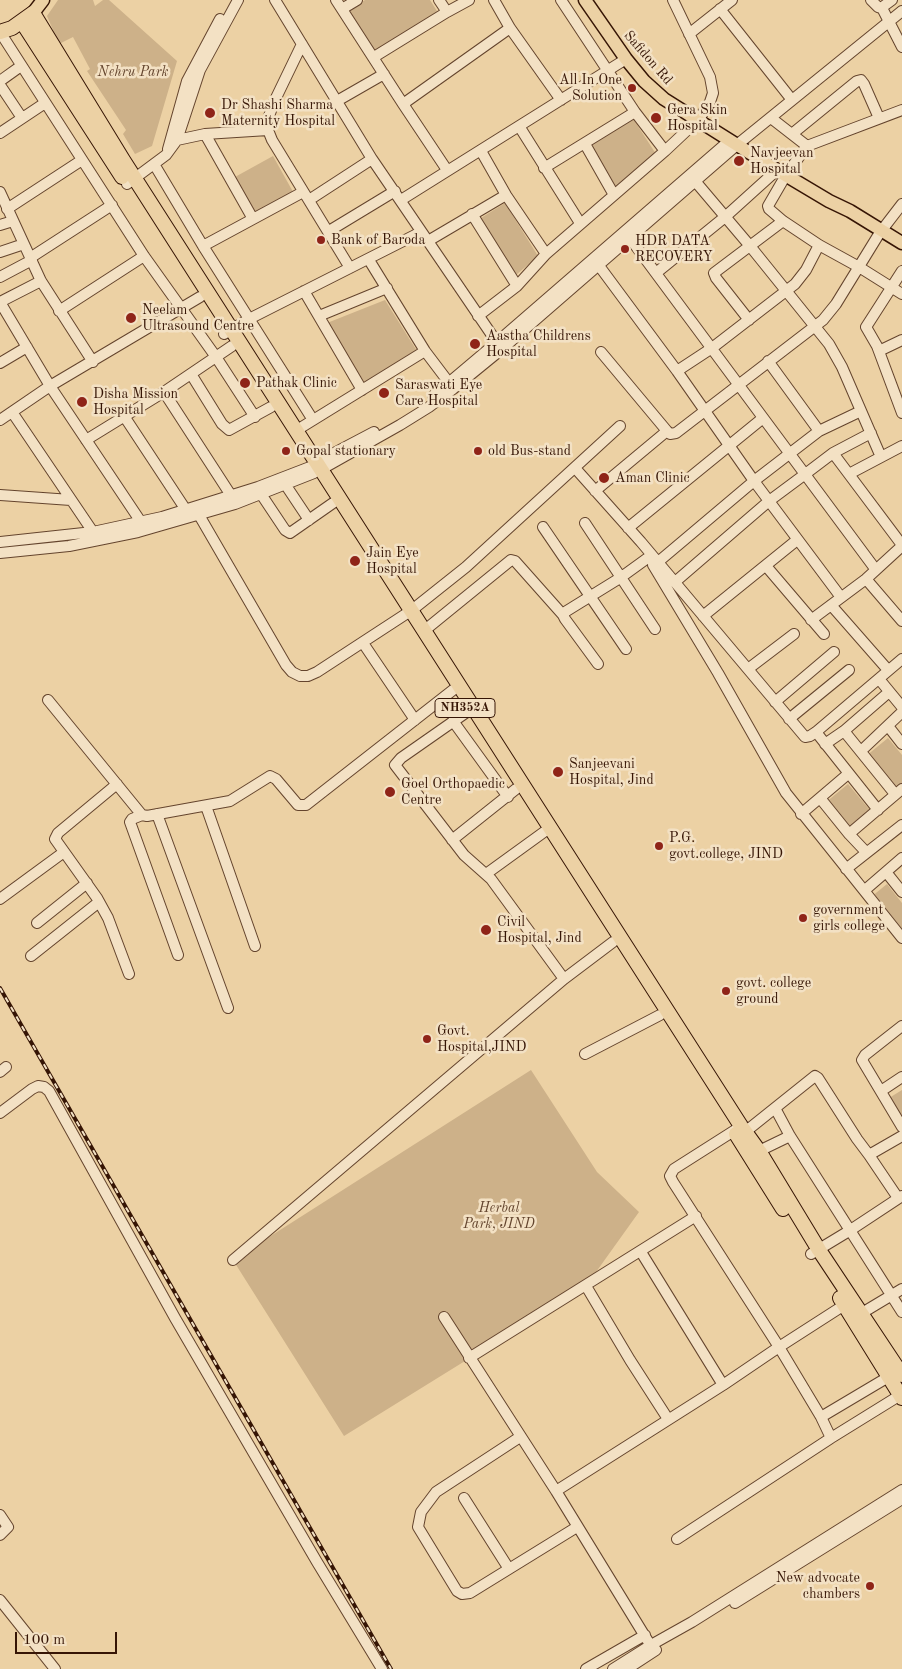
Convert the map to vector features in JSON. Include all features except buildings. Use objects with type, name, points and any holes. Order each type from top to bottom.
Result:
[{"type":"highway","points":[[0,32],[12,28],[33,13]]},
{"type":"highway","name":"NH352A","points":[[33,13],[200,297],[228,332],[232,346],[271,407],[315,468],[408,613],[454,690],[470,709],[512,793],[544,832],[660,1015],[740,1129],[758,1151],[815,1252]]},
{"type":"highway","name":"NH352A","points":[[22,22],[131,181],[228,332],[297,430],[333,503],[408,613],[425,630],[470,709],[740,1129],[815,1252],[896,1375]]},
{"type":"highway","name":"NH352A","points":[[848,1302],[862,1313],[896,1375],[901,1396]]},
{"type":"main road","points":[[33,13],[43,0]]},
{"type":"main road","name":"Safidon Rd","points":[[585,0],[626,59],[664,99],[829,201],[844,207],[902,249]]},
{"type":"main road","name":"Safidon Rd","points":[[880,232],[902,243]]},
{"type":"street","points":[[166,154],[187,81],[199,55],[230,0]]},
{"type":"street","points":[[131,181],[166,154],[177,140],[200,70],[238,0]]},
{"type":"street","points":[[275,0],[372,159],[500,346]]},
{"type":"street","points":[[357,0],[339,5],[448,170]]},
{"type":"street","points":[[439,0],[447,12]]},
{"type":"street","points":[[374,57],[469,0]]},
{"type":"street","points":[[494,0],[510,28],[561,100]]},
{"type":"street","points":[[561,0],[635,112],[665,151]]},
{"type":"street","points":[[478,316],[517,286],[546,254],[665,151],[698,120],[710,102],[713,94],[712,85],[673,0]]},
{"type":"street","points":[[689,34],[732,0]]},
{"type":"street","points":[[871,0],[878,8],[882,8],[902,47]]},
{"type":"street","points":[[882,8],[892,0]]},
{"type":"street","points":[[720,9],[792,100]]},
{"type":"street","points":[[0,542],[93,532],[261,494],[315,468],[451,386],[500,346],[734,142],[771,118],[902,11]]},
{"type":"street","points":[[403,104],[510,28]]},
{"type":"street","points":[[0,32],[144,256],[216,357],[255,417]]},
{"type":"street","points":[[302,44],[274,100],[269,116],[268,130],[272,140],[350,268]]},
{"type":"street","points":[[329,231],[448,170],[626,59]]},
{"type":"street","points":[[22,66],[0,83],[22,118]]},
{"type":"street","points":[[337,101],[384,74]]},
{"type":"street","points":[[792,134],[856,81],[861,80],[879,118]]},
{"type":"street","points":[[0,133],[45,103]]},
{"type":"street","points":[[656,273],[782,172],[807,146],[902,110]]},
{"type":"street","points":[[544,168],[635,112]]},
{"type":"street","points":[[771,118],[807,146]]},
{"type":"street","points":[[519,126],[580,223]]},
{"type":"street","points":[[177,140],[205,134],[268,130]]},
{"type":"street","points":[[205,134],[253,219]]},
{"type":"street","points":[[596,261],[629,237],[695,182],[734,142]]},
{"type":"street","points":[[585,144],[614,194]]},
{"type":"street","points":[[480,151],[506,195],[546,254]]},
{"type":"street","points":[[203,246],[253,219],[306,196],[372,159]]},
{"type":"street","points":[[7,209],[82,160]]},
{"type":"street","points":[[154,164],[203,246],[313,420]]},
{"type":"street","points":[[782,172],[768,209],[819,245],[902,294]]},
{"type":"street","points":[[695,182],[816,326],[836,354],[882,457]]},
{"type":"street","points":[[0,192],[41,281],[93,362]]},
{"type":"street","points":[[428,241],[506,195]]},
{"type":"street","points":[[601,352],[667,431],[673,434],[676,433],[768,360],[816,326],[836,304],[880,232],[902,204]]},
{"type":"street","points":[[0,277],[31,259],[112,205]]},
{"type":"street","points":[[472,214],[517,286]]},
{"type":"street","points":[[0,225],[12,221]]},
{"type":"street","points":[[749,320],[713,275],[783,221]]},
{"type":"street","points":[[228,332],[421,232]]},
{"type":"street","points":[[629,237],[876,570]]},
{"type":"street","points":[[0,252],[24,244]]},
{"type":"street","points":[[677,371],[712,348],[801,278],[819,245]]},
{"type":"street","points":[[59,311],[144,256]]},
{"type":"street","points":[[369,260],[426,351],[451,386]]},
{"type":"street","points":[[596,261],[677,371],[754,481],[840,596]]},
{"type":"street","points":[[902,271],[866,327],[879,351],[902,413]]},
{"type":"street","points":[[41,281],[0,302],[50,386],[141,522]]},
{"type":"street","points":[[319,316],[387,288]]},
{"type":"street","points":[[304,291],[362,390]]},
{"type":"street","points":[[0,420],[50,386],[200,297]]},
{"type":"street","points":[[879,351],[902,340]]},
{"type":"street","points":[[86,440],[164,392],[232,346]]},
{"type":"street","points":[[0,364],[27,347]]},
{"type":"street","points":[[297,430],[426,351]]},
{"type":"street","points":[[768,360],[819,431]]},
{"type":"street","points":[[191,374],[229,430],[271,407]]},
{"type":"street","points":[[164,392],[233,500]]},
{"type":"street","points":[[563,615],[567,610],[653,560],[819,431],[862,411]]},
{"type":"street","points":[[12,412],[93,532]]},
{"type":"street","points":[[124,416],[186,510]]},
{"type":"street","points":[[628,528],[763,418]]},
{"type":"street","points":[[199,515],[286,665],[292,672],[300,676],[317,672],[408,613],[466,567],[620,426]]},
{"type":"street","points":[[595,491],[667,431]]},
{"type":"street","points":[[675,582],[769,501],[833,453],[871,432]]},
{"type":"street","points":[[849,474],[902,446]]},
{"type":"street","points":[[811,620],[840,596],[866,579],[902,546],[833,453]]},
{"type":"street","points":[[0,553],[59,547],[138,532],[199,515],[315,468]]},
{"type":"street","points":[[575,468],[641,542],[777,778],[802,814],[902,938]]},
{"type":"street","points":[[285,484],[308,520]]},
{"type":"street","points":[[261,494],[290,533],[333,503]]},
{"type":"street","points":[[0,495],[71,500]]},
{"type":"street","points":[[585,523],[655,629]]},
{"type":"street","points":[[543,527],[626,649]]},
{"type":"street","points":[[56,536],[59,547]]},
{"type":"street","points":[[703,616],[797,540]]},
{"type":"street","points":[[425,630],[511,560],[515,561],[563,615],[598,664]]},
{"type":"street","points":[[653,560],[675,582],[805,737],[816,732],[888,670],[901,663]]},
{"type":"street","points":[[766,566],[824,634]]},
{"type":"street","points":[[866,579],[898,608],[902,621]]},
{"type":"street","points":[[831,604],[888,670]]},
{"type":"street","points":[[748,669],[794,634]]},
{"type":"street","points":[[363,643],[415,720]]},
{"type":"street","points":[[775,702],[834,652]]},
{"type":"street","points":[[789,719],[849,670]]},
{"type":"street","points":[[879,679],[902,706]]},
{"type":"street","points":[[178,955],[130,822],[132,819],[142,815],[206,806],[234,799],[270,776],[276,780],[298,805],[306,804],[454,690]]},
{"type":"street","points":[[825,744],[844,731],[889,692]]},
{"type":"street","points":[[48,700],[142,815]]},
{"type":"street","points":[[470,709],[401,758],[395,765],[452,840],[469,860],[486,874],[564,979]]},
{"type":"street","points":[[861,750],[902,712]]},
{"type":"street","points":[[452,840],[512,793],[453,721]]},
{"type":"street","points":[[888,726],[902,744]]},
{"type":"street","points":[[844,731],[899,792],[849,834]]},
{"type":"street","points":[[816,732],[878,810]]},
{"type":"street","points":[[802,814],[848,774]]},
{"type":"street","points":[[117,784],[56,836],[55,839],[100,902],[129,974]]},
{"type":"street","points":[[820,798],[866,852]]},
{"type":"street","points":[[206,806],[255,946]]},
{"type":"street","points":[[157,814],[228,1008]]},
{"type":"street","points":[[846,868],[902,825]]},
{"type":"street","points":[[486,874],[544,832]]},
{"type":"street","points":[[0,899],[64,852]]},
{"type":"street","points":[[865,890],[902,858]]},
{"type":"street","points":[[886,872],[902,892]]},
{"type":"street","points":[[37,923],[87,883]]},
{"type":"street","points":[[32,956],[100,902]]},
{"type":"street","points":[[233,1260],[564,979],[613,942]]},
{"type":"street","points":[[585,1054],[660,1015]]},
{"type":"street","points":[[902,1026],[863,1057],[863,1063],[902,1127]]},
{"type":"street","points":[[815,1252],[900,1197],[857,1139],[815,1076],[775,1108],[671,1172],[670,1176],[779,1346],[821,1417],[831,1438]]},
{"type":"street","points":[[881,1091],[902,1077]]},
{"type":"street","points":[[0,1113],[38,1086],[44,1087],[49,1091],[175,1318],[317,1562],[382,1669]]},
{"type":"street","points":[[775,1108],[790,1136],[849,1231],[902,1312]]},
{"type":"street","points":[[758,1151],[790,1136]]},
{"type":"street","points":[[869,1155],[902,1136]]},
{"type":"street","points":[[469,1358],[696,1216]]},
{"type":"street","points":[[641,1252],[724,1385]]},
{"type":"street","points":[[586,1286],[668,1419]]},
{"type":"street","points":[[862,1313],[902,1289]]},
{"type":"street","points":[[556,1492],[724,1385],[779,1346],[848,1302]]},
{"type":"street","points":[[444,1317],[556,1492],[652,1648]]},
{"type":"street","points":[[821,1417],[896,1375]]},
{"type":"street","points":[[677,1539],[831,1438],[901,1396]]},
{"type":"street","points":[[520,1437],[436,1492],[421,1512],[418,1527],[457,1591],[462,1594],[470,1593],[577,1527]]},
{"type":"street","points":[[627,1669],[652,1648],[902,1490]]},
{"type":"street","points":[[464,1498],[509,1569]]},
{"type":"street","points":[[613,1669],[747,1596],[902,1499]]},
{"type":"street","points":[[0,1515],[8,1527],[0,1535]]},
{"type":"street","points":[[0,1600],[55,1669]]},
{"type":"street","points":[[586,1669],[645,1635]]},
{"type":"green space","name":"Nehru Park","points":[[58,0],[93,0],[95,6],[103,0],[109,0],[177,61],[152,146],[135,154],[123,134],[126,130],[87,71],[90,69],[73,37],[59,44],[47,16]]},
{"type":"green space","points":[[365,0],[430,0],[442,19],[380,58],[349,10]]},
{"type":"green space","points":[[632,117],[656,154],[617,188],[589,146]]},
{"type":"green space","points":[[273,156],[297,199],[260,220],[235,177]]},
{"type":"green space","points":[[505,203],[538,256],[516,275],[481,218]]},
{"type":"green space","points":[[385,300],[417,351],[365,383],[327,323]]},
{"type":"green space","points":[[888,738],[902,755],[902,791],[898,794],[866,756]]},
{"type":"green space","points":[[848,784],[875,816],[853,835],[825,803]]},
{"type":"green space","points":[[887,884],[902,903],[902,935],[871,897]]},
{"type":"green space","name":"Herbal Park, JIND","points":[[531,1070],[597,1172],[639,1212],[586,1286],[344,1436],[233,1260]]},
{"type":"green space","points":[[902,1090],[902,1118],[889,1098]]},
{"type":"railway","points":[[0,988],[391,1669]]},
{"type":"place","name":"All In One Solution","points":[[632,88]]},
{"type":"place","name":"Dr Shashi Sharma Maternity Hospital","points":[[210,113]]},
{"type":"place","name":"Gera Skin Hospital","points":[[656,118]]},
{"type":"place","name":"Navjeevan Hospital","points":[[739,161]]},
{"type":"place","name":"Bank of Baroda","points":[[321,240]]},
{"type":"place","name":"HDR DATA RECOVERY","points":[[625,249]]},
{"type":"place","name":"Neelam Ultrasound Centre","points":[[131,318]]},
{"type":"place","name":"Aastha Childrens Hospital","points":[[475,344]]},
{"type":"place","name":"Pathak Clinic","points":[[245,383]]},
{"type":"place","name":"Saraswati Eye Care Hospital","points":[[384,393]]},
{"type":"place","name":"Disha Mission Hospital","points":[[82,402]]},
{"type":"place","name":"Gopal stationary","points":[[286,451]]},
{"type":"place","name":"old Bus-stand","points":[[478,451]]},
{"type":"place","name":"Aman Clinic","points":[[604,478]]},
{"type":"place","name":"Jain Eye Hospital","points":[[355,561]]},
{"type":"place","name":"Sanjeevani Hospital, Jind","points":[[558,772]]},
{"type":"place","name":"Goel Orthopaedic Centre","points":[[390,792]]},
{"type":"place","name":"P.G. govt.college, JIND","points":[[659,846]]},
{"type":"place","name":"government girls college","points":[[803,918]]},
{"type":"place","name":"Civil Hospital, Jind","points":[[486,930]]},
{"type":"place","name":"govt. college ground","points":[[726,991]]},
{"type":"place","name":"Govt. Hospital,JIND","points":[[427,1039]]},
{"type":"place","name":"New advocate chambers","points":[[870,1586]]}]
